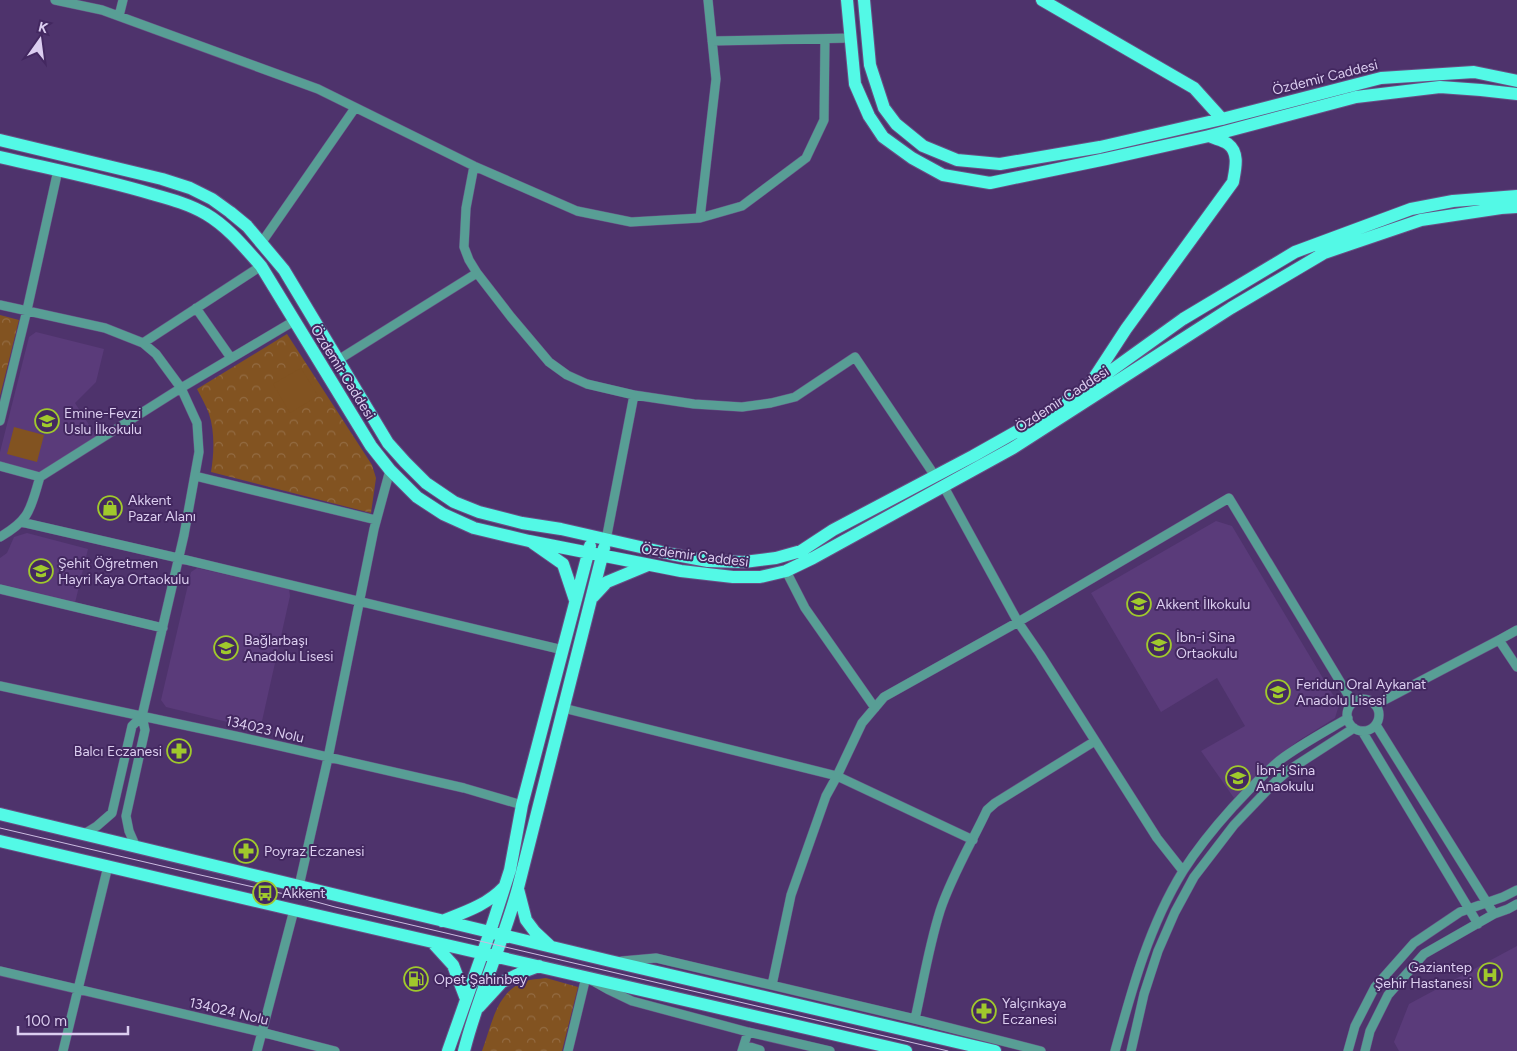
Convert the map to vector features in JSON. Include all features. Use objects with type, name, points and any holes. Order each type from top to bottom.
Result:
[{"type":"main road","name":"Özdemir Caddesi","points":[[847,0],[856,84],[869,116],[883,137],[912,158],[943,175],[990,183],[1209,136],[1356,97],[1440,88],[1517,94]]},
{"type":"main road","name":"Özdemir Caddesi","points":[[864,0],[870,65],[884,108],[896,124],[923,146],[957,160],[1000,164],[1100,147],[1381,78],[1474,72],[1517,81]]},
{"type":"main road","points":[[1042,0],[1194,88],[1222,118]]},
{"type":"main road","points":[[1087,388],[1126,329],[1233,182],[1237,162],[1234,152],[1228,144],[1209,136]]},
{"type":"main road","name":"Özdemir Caddesi","points":[[0,140],[162,179],[190,188],[230,212],[262,242],[284,270],[388,443],[426,483],[447,498],[479,512],[522,523],[561,529],[708,561],[744,562],[776,558],[800,550],[833,530],[1030,424],[1087,388],[1183,319],[1295,252],[1411,209],[1453,201],[1517,196]]},
{"type":"main road","name":"Özdemir Caddesi","points":[[0,156],[133,188],[192,206],[220,224],[242,244],[261,266],[371,446],[390,470],[417,497],[443,514],[474,528],[529,541],[648,565],[733,577],[760,577],[786,571],[944,487],[1013,448],[1231,308],[1324,253],[1421,220],[1517,207]]},
{"type":"main road","points":[[448,1051],[510,870],[522,805],[593,536]]},
{"type":"main road","points":[[464,1051],[475,1011],[518,888],[606,540]]},
{"type":"main road","points":[[529,541],[563,564],[576,601]]},
{"type":"main road","points":[[592,599],[607,582],[648,565]]},
{"type":"main road","points":[[0,814],[442,921],[995,1051]]},
{"type":"main road","points":[[0,841],[906,1051]]},
{"type":"main road","points":[[442,921],[481,905],[496,896],[504,887]]},
{"type":"main road","points":[[518,888],[526,920],[535,932],[552,947]]},
{"type":"main road","points":[[432,942],[453,965],[466,999]]},
{"type":"main road","points":[[475,1011],[502,982],[539,966]]},
{"type":"street","points":[[55,0],[102,10],[318,89],[474,166],[576,211],[631,222],[700,218],[742,206],[806,158],[824,120],[825,39]]},
{"type":"street","points":[[119,16],[123,0]]},
{"type":"street","points":[[700,218],[716,80],[708,0]]},
{"type":"street","points":[[712,41],[851,38]]},
{"type":"street","points":[[262,242],[355,108]]},
{"type":"street","points":[[474,166],[466,208],[464,247],[469,260],[512,318],[549,362],[566,375],[587,384],[634,395],[694,404],[742,407],[771,404],[795,397],[855,357],[935,476]]},
{"type":"street","points":[[0,421],[58,170]]},
{"type":"street","points":[[143,343],[261,266]]},
{"type":"street","points":[[338,360],[477,273]]},
{"type":"street","points":[[0,305],[104,328],[143,343],[156,354],[182,388],[197,423],[199,452],[195,476],[142,716],[145,730],[126,816],[129,831],[136,847]]},
{"type":"street","points":[[196,308],[231,358]]},
{"type":"street","points":[[0,537],[22,522],[30,509],[40,477],[182,388],[294,321]]},
{"type":"street","points":[[606,540],[634,395]]},
{"type":"street","points":[[0,466],[40,477]]},
{"type":"street","points":[[300,886],[328,758],[358,601],[376,520],[390,470]]},
{"type":"street","points":[[195,476],[376,520]]},
{"type":"street","points":[[944,487],[1018,622],[1157,838],[1183,870]]},
{"type":"street","points":[[772,985],[791,895],[826,796],[862,723],[884,697],[1018,622],[1229,498],[1353,703]]},
{"type":"street","points":[[22,522],[563,650]]},
{"type":"street","points":[[786,571],[805,608],[875,708]]},
{"type":"street","points":[[0,589],[162,628]]},
{"type":"street","points":[[1376,705],[1517,630]]},
{"type":"street","points":[[1499,640],[1517,668]]},
{"type":"street","name":"134023 Nolu","points":[[0,686],[240,737],[464,788],[522,805]]},
{"type":"street","points":[[1131,1051],[1144,994],[1158,951],[1175,912],[1194,877],[1234,825],[1289,770],[1358,729],[1370,730],[1376,724],[1379,717],[1376,705],[1369,700],[1357,701],[1348,710],[1349,722],[1358,729],[1478,924]]},
{"type":"street","points":[[563,708],[837,776],[973,840]]},
{"type":"street","points":[[84,834],[112,813],[132,726],[142,716]]},
{"type":"street","points":[[1115,1051],[1132,990],[1147,946],[1164,906],[1183,870],[1224,817],[1281,760],[1348,718]]},
{"type":"street","points":[[1376,724],[1494,914]]},
{"type":"street","points":[[915,1019],[941,910],[956,874],[988,810],[995,803],[1095,741]]},
{"type":"street","points":[[63,1051],[108,866]]},
{"type":"street","points":[[1348,1051],[1355,1026],[1376,987],[1414,943],[1460,912],[1517,890]]},
{"type":"street","points":[[1365,1051],[1370,1031],[1388,995],[1424,954],[1494,914],[1517,904]]},
{"type":"street","points":[[257,1051],[294,910]]},
{"type":"street","points":[[610,961],[656,958],[915,1019],[1041,1051]]},
{"type":"street","name":"134024 Nolu","points":[[0,971],[335,1051]]},
{"type":"street","points":[[568,1051],[586,977],[632,1001],[748,1032],[830,1051]]},
{"type":"street","points":[[748,1032],[743,1048],[760,1050],[764,1036]]},
{"type":"shaded area","name":"Emine-Fevzi Uslu İlkokulu","points":[[36,332],[104,349],[96,382],[75,403],[98,439],[40,475],[3,465],[0,461],[0,452],[29,337]]},
{"type":"shaded area","points":[[1216,521],[1232,526],[1339,705],[1335,718],[1298,741],[1234,798],[1201,751],[1245,726],[1217,678],[1161,712],[1091,593]]},
{"type":"shaded area","name":"Şehit Öğretmen Hayri Kaya Ortaokulu","points":[[27,533],[88,549],[75,603],[0,584],[0,558],[7,553],[14,537]]},
{"type":"shaded area","name":"Bağlarbaşı Anadolu Lisesi","points":[[197,568],[289,589],[290,596],[260,730],[166,707],[161,700],[191,572]]},
{"type":"shaded area","name":"Gaziantep Şehir Hastanesi","points":[[1517,946],[1517,1051],[1399,1051],[1394,1042],[1409,1004]]},
{"type":"green space","points":[[0,315],[19,320],[0,396]]},
{"type":"green space","points":[[287,334],[372,465],[376,478],[371,513],[211,472],[213,435],[211,421],[197,389]]},
{"type":"green space","points":[[301,368],[318,396],[290,413],[273,384]]},
{"type":"green space","points":[[14,427],[44,435],[37,462],[7,454]]},
{"type":"green space","points":[[546,978],[578,987],[562,1051],[482,1051],[496,1012],[506,994],[523,982]]},
{"type":"tram line","points":[[0,828],[948,1051]]},
{"type":"place","name":"Emine-Fevzi Uslu İlkokulu","points":[[47,421]]},
{"type":"place","name":"Akkent Pazar Alanı","points":[[110,508]]},
{"type":"place","name":"Şehit Öğretmen Hayri Kaya Ortaokulu","points":[[41,571]]},
{"type":"place","name":"Akkent İlkokulu","points":[[1139,604]]},
{"type":"place","name":"İbn-i Sina Ortaokulu","points":[[1159,645]]},
{"type":"place","name":"Bağlarbaşı Anadolu Lisesi","points":[[226,648]]},
{"type":"place","name":"Feridun Oral Aykanat Anadolu Lisesi","points":[[1278,692]]},
{"type":"place","name":"Balcı Eczanesi","points":[[179,751]]},
{"type":"place","name":"İbn-i Sina Anaokulu","points":[[1238,778]]},
{"type":"place","name":"Poyraz Eczanesi","points":[[246,851]]},
{"type":"place","name":"Akkent","points":[[265,893]]},
{"type":"place","name":"Gaziantep Şehir Hastanesi","points":[[1490,975]]},
{"type":"place","name":"Opet Şahinbey","points":[[416,979]]},
{"type":"place","name":"Yalçınkaya Eczanesi","points":[[984,1011]]}]
